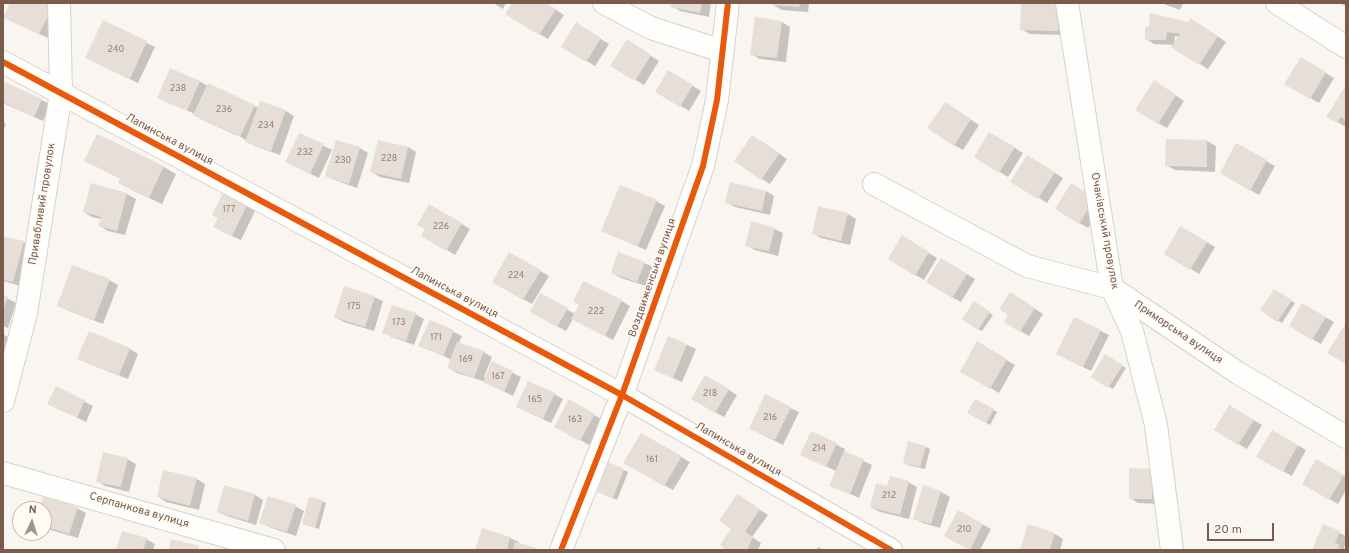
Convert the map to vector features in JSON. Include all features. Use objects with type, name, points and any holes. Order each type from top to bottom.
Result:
[{"type":"street","name":"Привабливий провулок","points":[[3,401],[26,313],[61,93],[59,3]]},
{"type":"street","points":[[604,3],[651,28],[722,51]]},
{"type":"street","name":"Воздвиженська вулиця","points":[[561,550],[622,395],[703,166],[717,100],[728,3]]},
{"type":"street","name":"Очаківський провулок","points":[[1067,3],[1112,288],[1132,331],[1156,425],[1172,550]]},
{"type":"street","points":[[1277,3],[1346,47]]},
{"type":"street","name":"Лапинська вулиця","points":[[3,62],[622,395],[868,544],[891,550]]},
{"type":"street","name":"Приморська вулиця","points":[[874,184],[1027,266],[1112,288],[1238,373],[1346,437]]},
{"type":"street","name":"Серпанкова вулиця","points":[[3,473],[274,550]]},
{"type":"building","points":[[10,3],[54,3],[39,34],[3,18]]},
{"type":"building","points":[[512,3],[546,3],[556,9],[539,35],[505,14]]},
{"type":"building","points":[[671,3],[702,3],[700,13],[670,7]]},
{"type":"building","points":[[773,3],[800,3],[799,7],[772,5]]},
{"type":"building","points":[[1021,3],[1059,3],[1058,31],[1020,30]]},
{"type":"building","points":[[1150,13],[1188,22],[1190,18],[1218,36],[1199,65],[1171,47],[1180,34],[1167,32],[1166,40],[1145,40],[1145,27],[1149,27]]},
{"type":"building","points":[[755,17],[782,21],[777,58],[750,55]]},
{"type":"building","points":[[103,20],[147,41],[130,79],[85,58]]},
{"type":"building","points":[[576,22],[601,38],[586,62],[561,47]]},
{"type":"building","points":[[627,39],[651,55],[635,81],[610,66]]},
{"type":"building","points":[[1301,57],[1326,72],[1310,99],[1284,84]]},
{"type":"building","points":[[170,68],[200,81],[187,111],[157,98]]},
{"type":"building","points":[[668,70],[693,85],[680,107],[655,92]]},
{"type":"building","points":[[1154,80],[1176,95],[1158,124],[1135,110]]},
{"type":"building","points":[[3,81],[42,99],[34,117],[3,102]]},
{"type":"building","points":[[208,83],[255,105],[240,137],[193,115]]},
{"type":"building","points":[[1346,85],[1346,120],[1341,117],[1337,123],[1326,117]]},
{"type":"building","points":[[260,101],[286,110],[271,151],[245,142]]},
{"type":"building","points":[[945,102],[971,119],[954,146],[927,128]]},
{"type":"building","points":[[989,132],[1015,147],[999,173],[974,157]]},
{"type":"building","points":[[299,133],[324,144],[310,174],[285,162]]},
{"type":"building","points":[[97,134],[164,166],[149,198],[118,183],[120,178],[84,161]]},
{"type":"building","points":[[752,135],[779,154],[761,180],[734,161]]},
{"type":"building","points":[[1166,139],[1207,140],[1207,167],[1165,166]]},
{"type":"building","points":[[336,140],[360,147],[349,184],[325,176]]},
{"type":"building","points":[[378,140],[408,147],[401,179],[370,172]]},
{"type":"building","points":[[1236,143],[1267,160],[1250,191],[1220,173]]},
{"type":"building","points":[[1027,155],[1055,172],[1038,199],[1010,182]]},
{"type":"building","points":[[730,182],[766,191],[762,211],[725,203]]},
{"type":"building","points":[[91,183],[127,193],[117,231],[98,226],[101,217],[83,212]]},
{"type":"building","points":[[1071,183],[1095,198],[1079,224],[1055,209]]},
{"type":"building","points":[[620,185],[657,200],[638,246],[601,231]]},
{"type":"building","points":[[223,193],[247,205],[232,236],[213,227],[218,218],[212,215]]},
{"type":"building","points":[[429,204],[462,223],[446,251],[421,236],[425,229],[417,225]]},
{"type":"building","points":[[818,206],[848,213],[841,241],[812,234]]},
{"type":"building","points":[[751,221],[775,228],[769,251],[745,246]]},
{"type":"building","points":[[1180,226],[1207,242],[1190,270],[1164,254]]},
{"type":"building","points":[[902,235],[929,252],[915,276],[888,259]]},
{"type":"building","points":[[3,236],[24,241],[13,282],[3,280]]},
{"type":"building","points":[[509,252],[541,270],[523,300],[492,282]]},
{"type":"building","points":[[618,252],[645,262],[637,282],[611,273]]},
{"type":"building","points":[[941,258],[967,274],[952,298],[926,282]]},
{"type":"building","points":[[72,265],[110,279],[94,320],[57,306]]},
{"type":"building","points":[[583,281],[622,300],[605,336],[571,319],[579,305],[573,302]]},
{"type":"building","points":[[344,286],[375,296],[365,327],[334,317]]},
{"type":"building","points":[[1274,289],[1292,300],[1277,322],[1260,310]]},
{"type":"building","points":[[1010,292],[1035,308],[1020,332],[1004,322],[1008,315],[999,309]]},
{"type":"building","points":[[540,293],[568,308],[557,327],[530,312]]},
{"type":"building","points":[[3,295],[8,297],[3,310]]},
{"type":"building","points":[[974,301],[990,312],[978,330],[962,319]]},
{"type":"building","points":[[1302,303],[1326,317],[1312,340],[1289,326]]},
{"type":"building","points":[[392,305],[416,313],[406,341],[382,333]]},
{"type":"building","points":[[1074,317],[1101,330],[1083,367],[1056,354]]},
{"type":"building","points":[[430,320],[454,330],[443,356],[418,346]]},
{"type":"building","points":[[1346,323],[1346,364],[1327,353]]},
{"type":"building","points":[[89,331],[130,348],[119,375],[77,359]]},
{"type":"building","points":[[668,336],[687,344],[673,378],[654,370]]},
{"type":"building","points":[[977,341],[1007,359],[990,389],[960,372]]},
{"type":"building","points":[[457,342],[484,351],[474,378],[447,368]]},
{"type":"building","points":[[1105,354],[1123,365],[1108,388],[1091,377]]},
{"type":"building","points":[[492,361],[513,371],[504,392],[483,382]]},
{"type":"building","points":[[705,375],[729,389],[715,413],[691,399]]},
{"type":"building","points":[[528,381],[555,393],[543,419],[516,407]]},
{"type":"building","points":[[56,386],[85,400],[77,418],[47,404]]},
{"type":"building","points":[[765,394],[791,407],[775,440],[749,429]]},
{"type":"building","points":[[569,399],[595,414],[580,441],[554,427]]},
{"type":"building","points":[[975,399],[994,409],[986,423],[967,413]]},
{"type":"building","points":[[1229,405],[1254,420],[1238,445],[1214,430]]},
{"type":"building","points":[[1272,430],[1298,445],[1283,472],[1256,457]]},
{"type":"building","points":[[811,431],[837,443],[826,467],[800,455]]},
{"type":"building","points":[[641,433],[682,456],[664,486],[623,463]]},
{"type":"building","points":[[908,441],[926,446],[920,467],[903,463]]},
{"type":"building","points":[[844,451],[864,459],[850,494],[829,486]]},
{"type":"building","points":[[103,452],[128,458],[121,487],[96,482]]},
{"type":"building","points":[[1316,459],[1344,475],[1329,500],[1302,484]]},
{"type":"building","points":[[608,462],[624,469],[613,498],[597,492]]},
{"type":"building","points":[[1129,468],[1153,469],[1152,499],[1129,499]]},
{"type":"building","points":[[163,470],[197,478],[190,506],[157,497]]},
{"type":"building","points":[[890,476],[909,481],[900,515],[870,507],[876,483],[887,486]]},
{"type":"building","points":[[224,485],[255,494],[248,521],[217,512]]},
{"type":"building","points":[[923,485],[941,491],[931,524],[913,519]]},
{"type":"building","points":[[737,494],[760,509],[745,532],[753,537],[747,550],[727,550],[720,545],[731,529],[719,521]]},
{"type":"building","points":[[268,496],[296,505],[287,532],[259,523]]},
{"type":"building","points":[[43,497],[78,507],[69,534],[52,529],[52,501],[42,501]]},
{"type":"building","points":[[309,497],[323,500],[315,528],[302,524]]},
{"type":"building","points":[[958,510],[983,524],[970,550],[944,536]]},
{"type":"building","points":[[1028,524],[1055,533],[1050,550],[1020,550]]},
{"type":"building","points":[[1323,524],[1340,531],[1335,543],[1340,545],[1338,550],[1312,550]]},
{"type":"building","points":[[482,528],[510,537],[507,550],[475,550]]},
{"type":"building","points":[[122,531],[147,538],[143,550],[116,550]]},
{"type":"building","points":[[171,539],[199,546],[198,550],[169,550]]},
{"type":"building","points":[[515,542],[536,548],[535,550],[513,550]]},
{"type":"cycle path","points":[[561,550],[622,395],[703,166],[717,100],[728,3]]},
{"type":"cycle path","points":[[3,62],[622,395],[891,550]]}]
